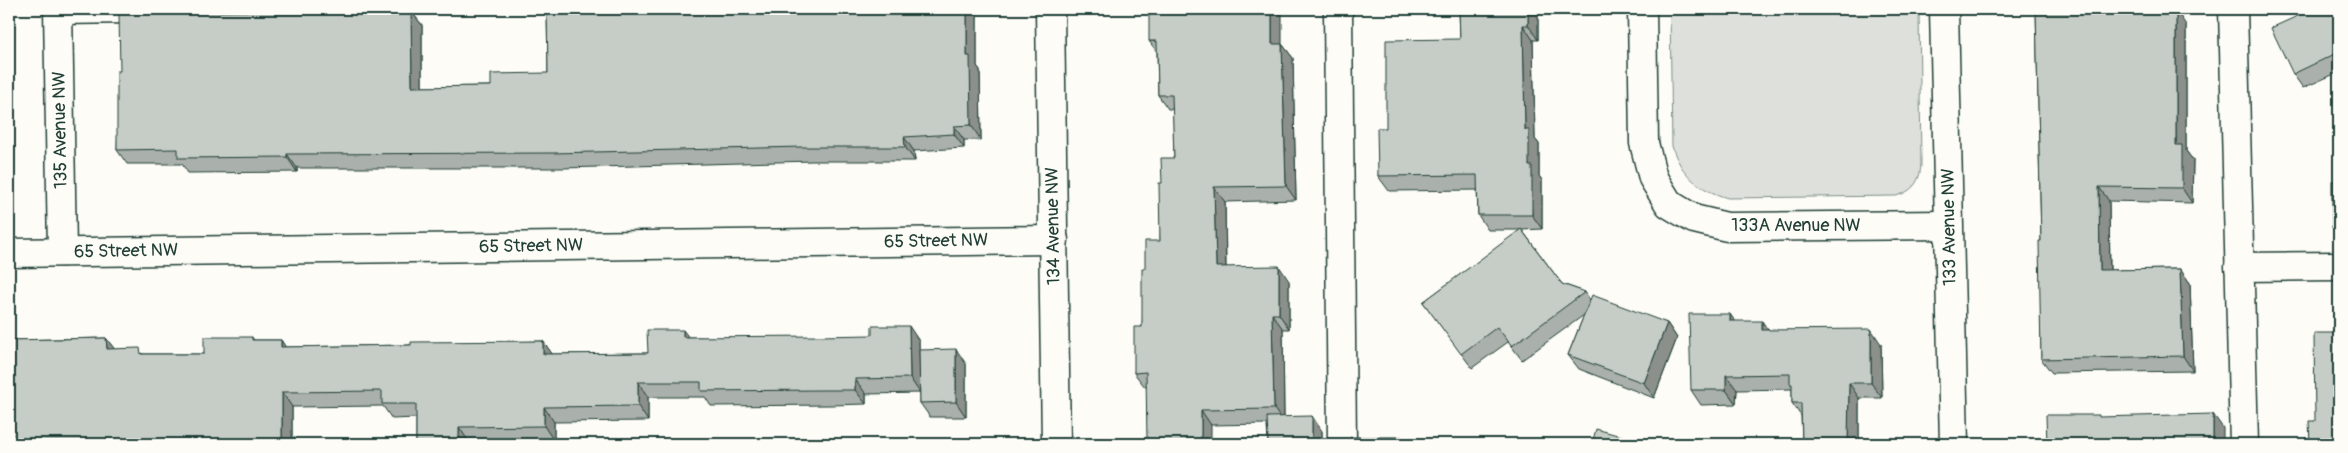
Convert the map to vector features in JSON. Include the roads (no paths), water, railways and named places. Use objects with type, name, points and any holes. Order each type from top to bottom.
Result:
[{"type":"street","points":[[58,10],[135,9]]},
{"type":"street","name":"134 Avenue NW","points":[[1050,9],[1056,444]]},
{"type":"street","points":[[1338,9],[1342,444]]},
{"type":"street","name":"133A Avenue NW","points":[[1642,9],[1644,143],[1654,178],[1669,204],[1694,219],[1727,226],[1948,225]]},
{"type":"street","name":"133 Avenue NW","points":[[1944,9],[1954,444]]},
{"type":"street","points":[[2233,9],[2244,444]]},
{"type":"street","name":"135 Avenue NW","points":[[58,10],[62,252]]},
{"type":"street","name":"65 Street NW","points":[[9,253],[1054,240]]},
{"type":"street","points":[[2239,267],[2339,266]]}]
